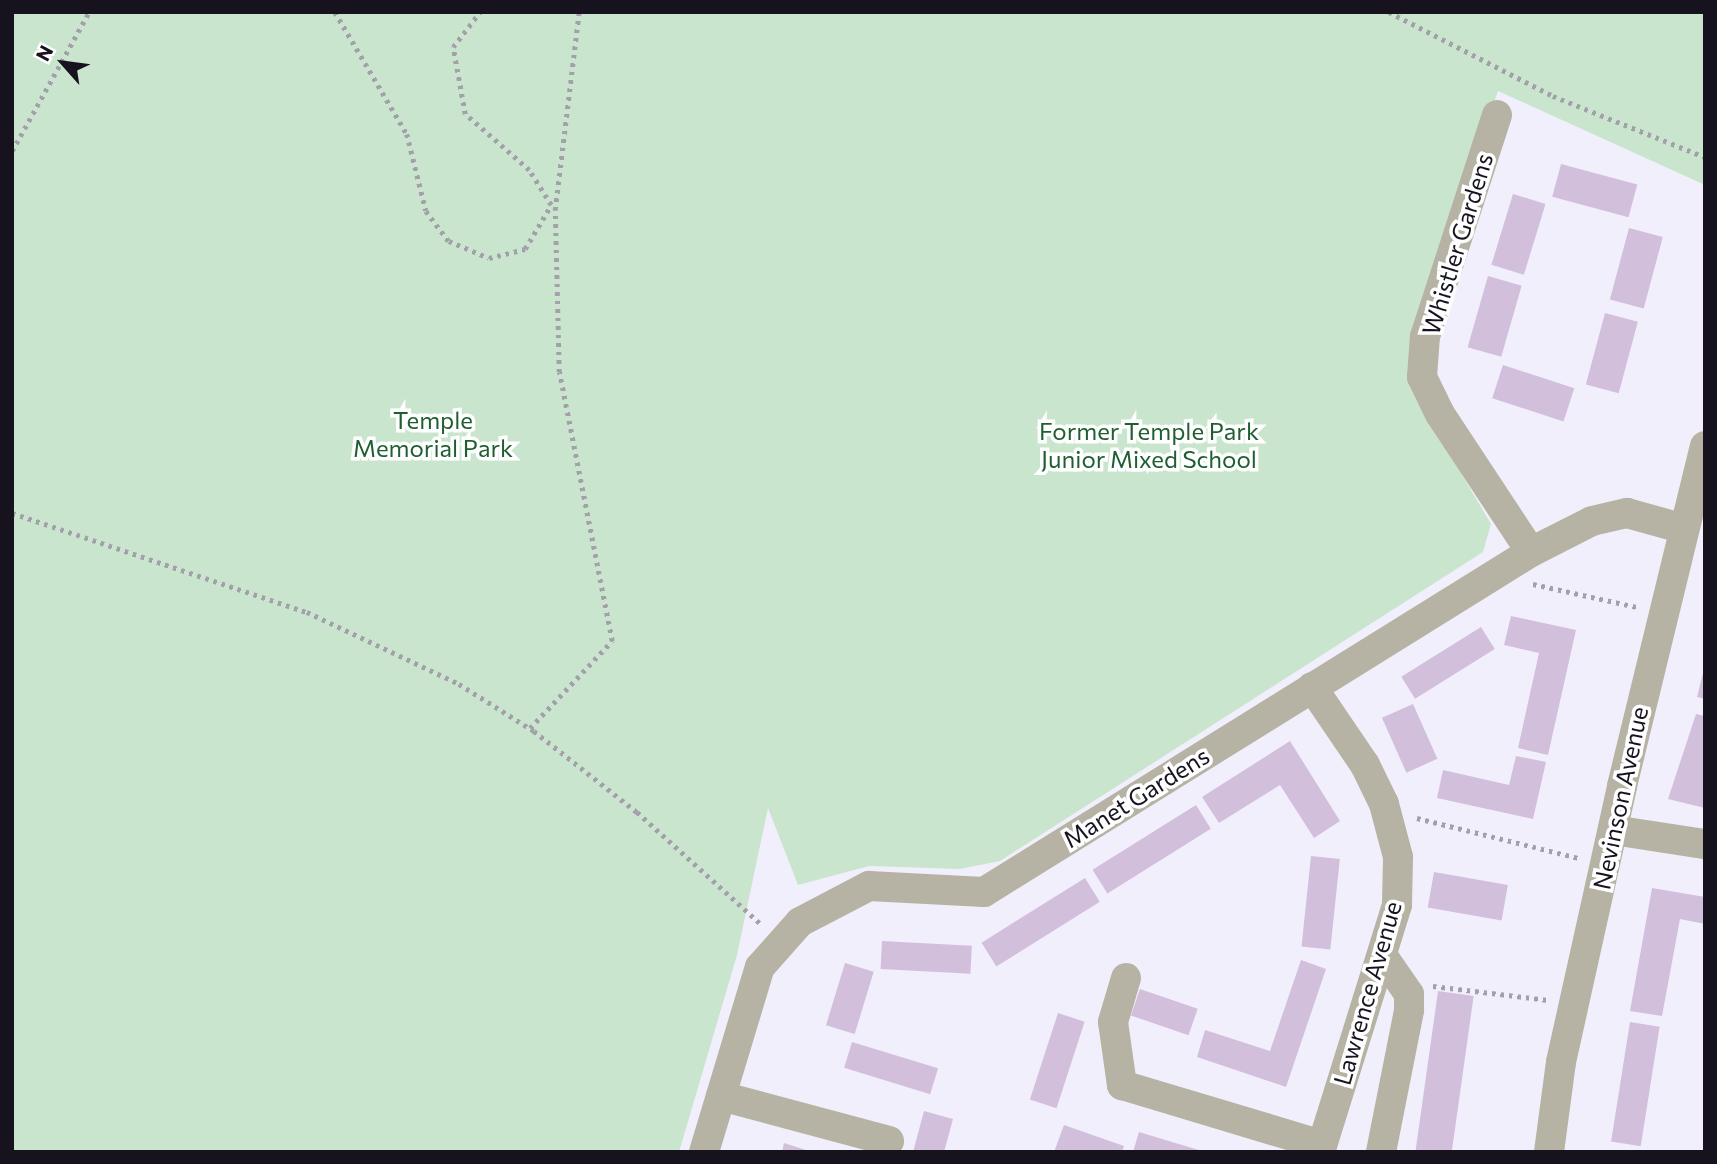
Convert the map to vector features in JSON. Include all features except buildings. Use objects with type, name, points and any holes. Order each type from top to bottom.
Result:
[{"type":"street","name":"Whistler Gardens","points":[[1497,115],[1425,336],[1422,377],[1440,414],[1531,552]]},
{"type":"street","name":"Nevinson Avenue","points":[[1549,1152],[1574,1004],[1681,528],[1705,446]]},
{"type":"street","name":"Manet Gardens","points":[[704,1152],[760,967],[800,922],[869,886],[984,891],[1531,552],[1592,521],[1627,513],[1681,528]]},
{"type":"street","name":"Lawrence Avenue","points":[[1312,687],[1365,765],[1386,811],[1398,857],[1397,905],[1321,1148]]},
{"type":"street","points":[[1613,830],[1705,844]]},
{"type":"street","points":[[1381,1152],[1409,994],[1382,955]]},
{"type":"street","points":[[1126,978],[1113,1023],[1122,1085],[1321,1148]]},
{"type":"street","points":[[721,1096],[889,1141]]},
{"type":"path","points":[[12,151],[89,12]]},
{"type":"path","points":[[335,12],[407,134],[426,211],[449,241],[489,258],[525,249],[551,205],[529,170],[466,114],[453,47],[480,12]]},
{"type":"path","points":[[530,728],[612,641],[559,372],[555,210],[579,12]]},
{"type":"path","points":[[1389,12],[1553,96],[1705,157]]},
{"type":"path","points":[[12,513],[307,612],[382,644],[530,728],[637,812],[780,945]]},
{"type":"path","points":[[1492,574],[1662,612]]},
{"type":"path","points":[[1386,811],[1605,864]]},
{"type":"path","points":[[1409,994],[1442,983],[1574,1004]]},
{"type":"green space","name":"Temple Memorial Park","points":[[12,12],[1705,12],[1705,185],[1498,91],[1415,327],[1415,395],[1491,524],[1483,552],[1000,861],[960,869],[869,866],[798,885],[768,808],[737,955],[679,1152],[12,1152]]},
{"type":"park label","name":"Former Temple Park Junior Mixed School","points":[[1149,445]]}]
